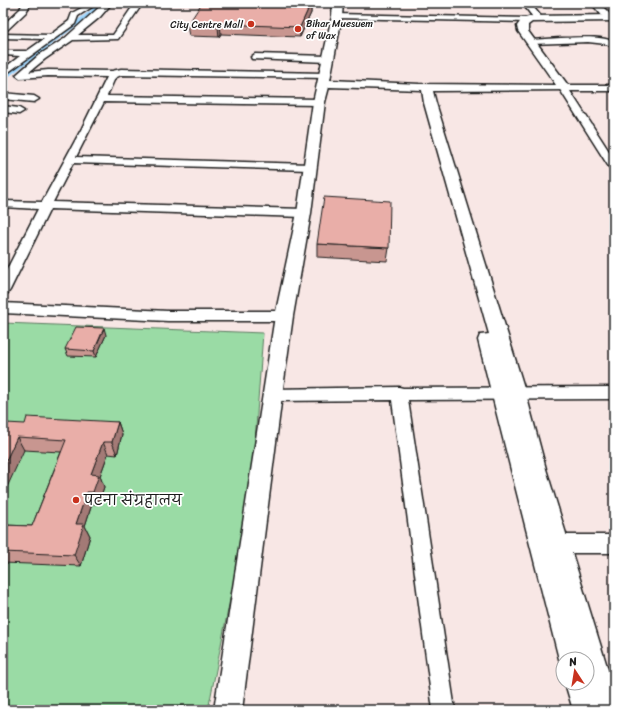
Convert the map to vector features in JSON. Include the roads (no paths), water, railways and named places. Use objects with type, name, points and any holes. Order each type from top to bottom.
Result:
[{"type":"street","points":[[3,29],[23,10],[27,3]]},
{"type":"street","points":[[11,75],[17,63],[72,22],[77,15],[88,7],[89,3]]},
{"type":"street","points":[[11,75],[42,57],[70,38],[92,16],[108,3]]},
{"type":"street","points":[[70,38],[108,38],[116,36],[139,3]]},
{"type":"street","points":[[526,3],[539,19]]},
{"type":"street","points":[[595,3],[612,18]]},
{"type":"street","points":[[228,710],[284,316],[304,213],[319,102],[338,10],[528,20],[612,18]]},
{"type":"street","points":[[77,15],[92,16]]},
{"type":"street","points":[[528,20],[523,24],[522,29],[564,88],[614,167]]},
{"type":"street","points":[[3,36],[51,37]]},
{"type":"street","points":[[531,42],[596,40],[608,41],[614,45]]},
{"type":"street","points":[[3,53],[29,54]]},
{"type":"street","points":[[255,57],[328,60]]},
{"type":"street","points":[[3,62],[17,63]]},
{"type":"street","points":[[11,75],[114,74],[121,72],[137,72],[324,80],[423,87],[614,88]]},
{"type":"street","points":[[3,290],[69,160],[88,128],[110,77],[114,74]]},
{"type":"street","points":[[423,87],[508,394],[535,470],[571,651]]},
{"type":"street","points":[[3,96],[34,99]]},
{"type":"street","points":[[101,100],[319,102]]},
{"type":"street","points":[[3,109],[19,111]]},
{"type":"street","points":[[69,160],[310,167]]},
{"type":"street","points":[[3,204],[304,213]]},
{"type":"street","points":[[3,308],[168,316],[284,316]]},
{"type":"street","points":[[272,395],[614,392]]},
{"type":"street","points":[[399,393],[444,710]]},
{"type":"street","points":[[552,550],[614,544]]},
{"type":"street","points":[[552,550],[606,710]]},
{"type":"street","points":[[582,691],[587,710]]},
{"type":"waterway","points":[[3,79],[93,11],[98,3]]},
{"type":"place","name":"City Centre Mall","points":[[251,24]]},
{"type":"place","name":"Bihar Muesuem of Wax","points":[[298,29]]},
{"type":"place","name":"पटना संग्रहालय","points":[[76,500]]}]
